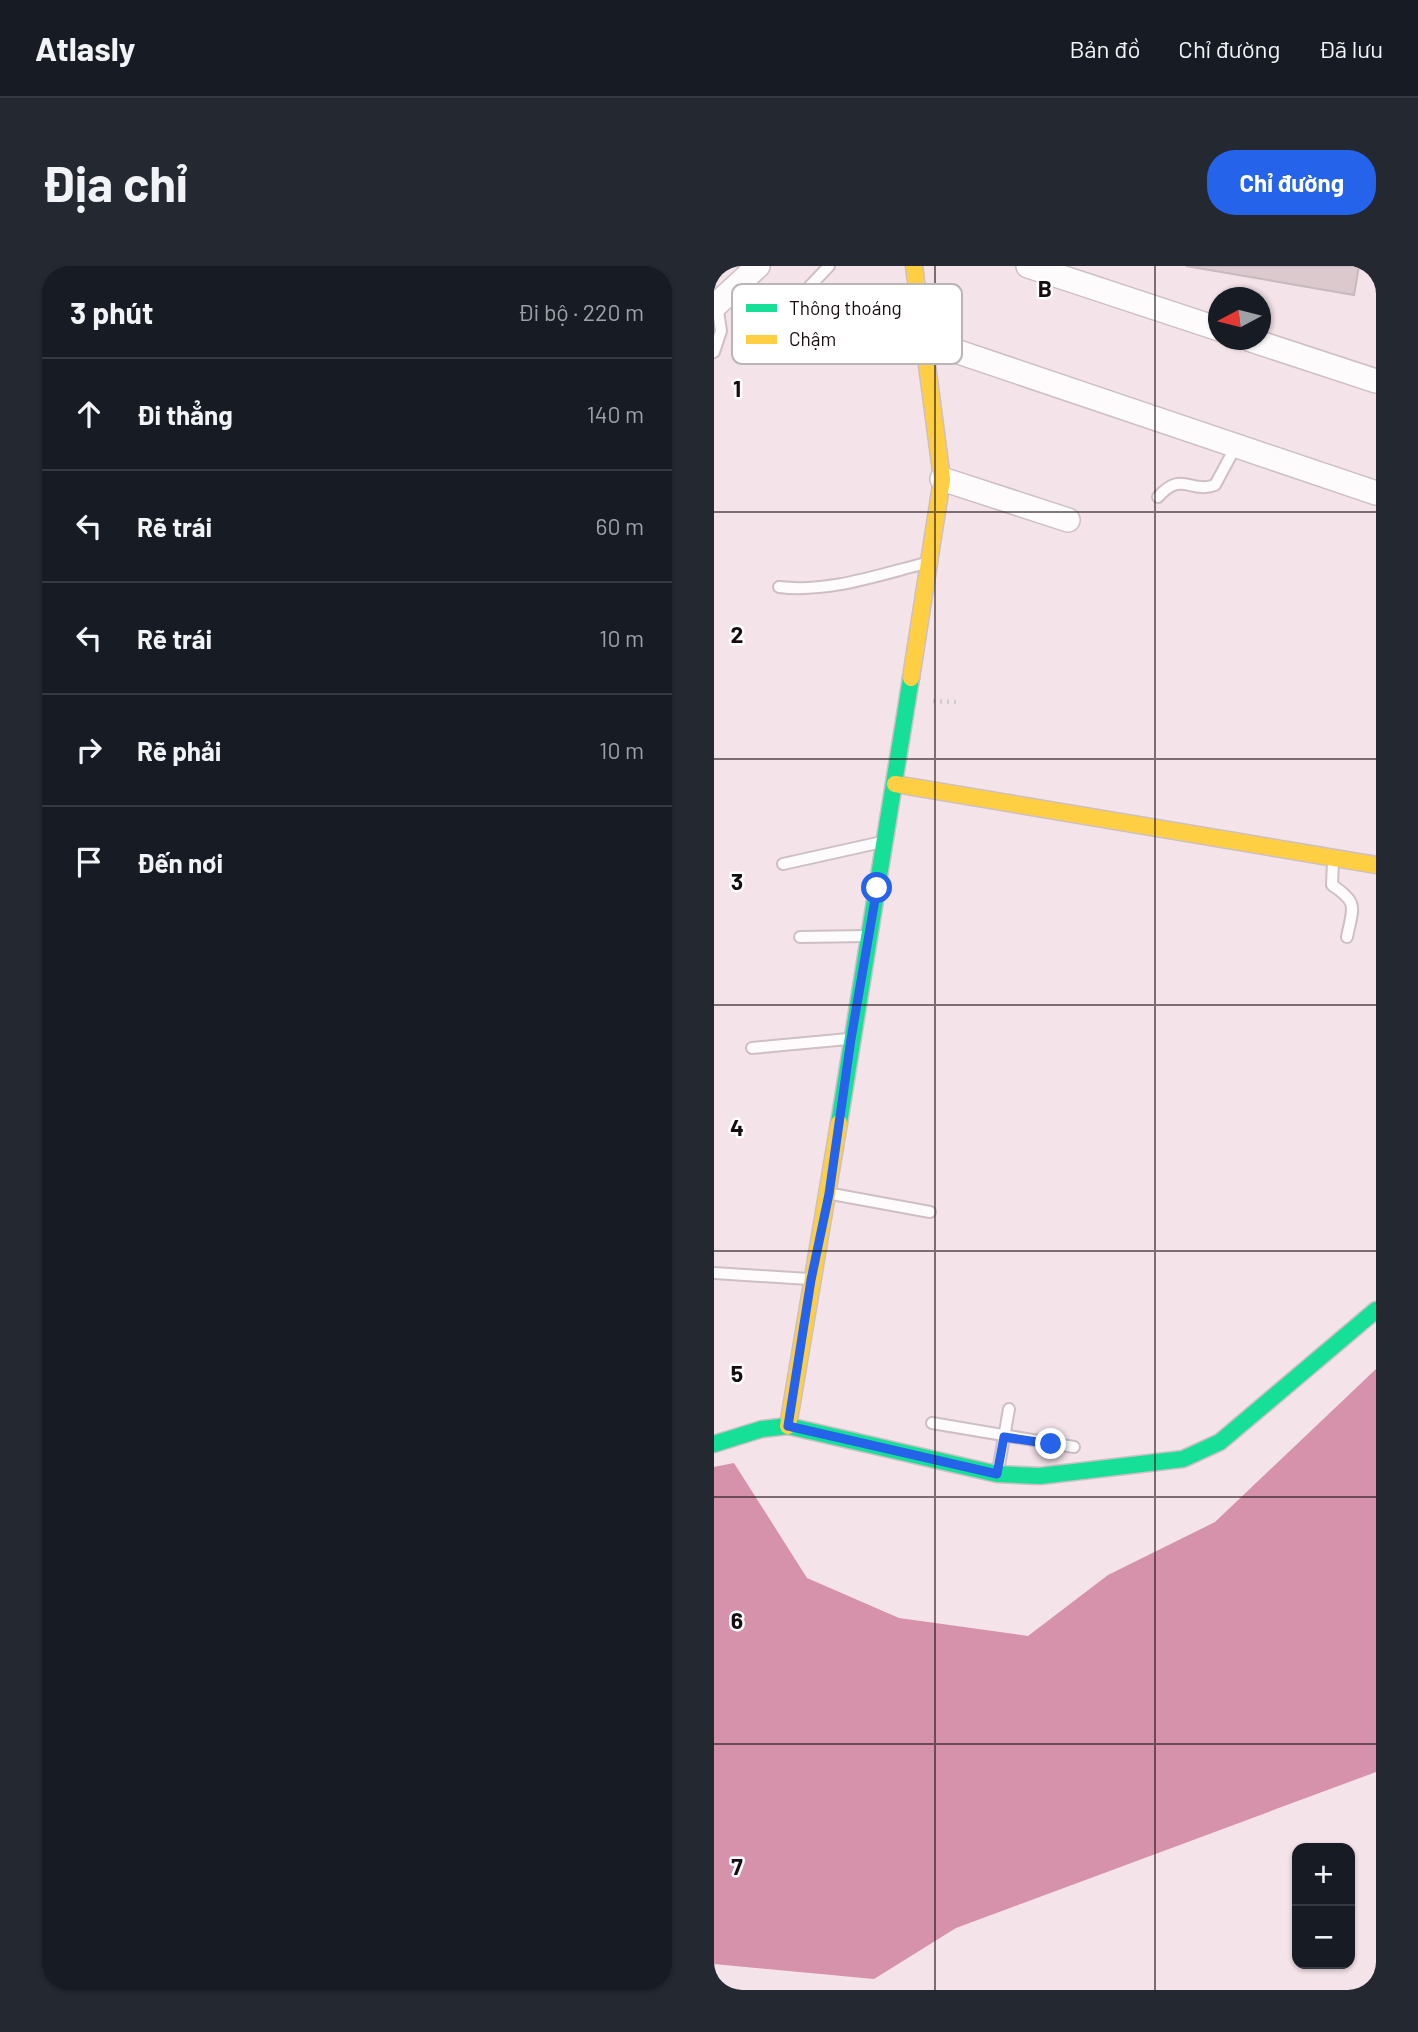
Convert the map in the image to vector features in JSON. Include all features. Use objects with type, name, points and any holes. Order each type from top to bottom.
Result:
[{"type":"street","points":[[737,284],[758,266]]},
{"type":"street","points":[[914,266],[916,284]]},
{"type":"street","points":[[1028,266],[1208,325]]},
{"type":"street","points":[[715,303],[732,288]]},
{"type":"street","points":[[1271,347],[1376,381]]},
{"type":"street","points":[[962,353],[1376,493]]},
{"type":"street","points":[[788,1426],[811,1280],[829,1194],[851,1039],[895,784],[942,479],[926,364]]},
{"type":"street","points":[[942,479],[1068,520]]},
{"type":"street","points":[[895,784],[1376,865]]},
{"type":"street","points":[[714,1444],[762,1429],[788,1426],[997,1474],[1040,1476],[1183,1459],[1220,1442],[1376,1310]]},
{"type":"lane","points":[[812,284],[829,266]]},
{"type":"lane","points":[[714,352],[722,331],[715,303]]},
{"type":"lane","points":[[1158,496],[1169,484],[1179,482],[1208,488],[1216,485],[1236,446]]},
{"type":"lane","points":[[779,587],[799,589],[851,582],[929,563]]},
{"type":"lane","points":[[783,864],[885,841]]},
{"type":"lane","points":[[1333,858],[1332,885],[1350,897],[1353,905],[1347,937]]},
{"type":"lane","points":[[800,937],[869,936]]},
{"type":"lane","points":[[752,1048],[851,1039]]},
{"type":"lane","points":[[829,1194],[930,1212]]},
{"type":"lane","points":[[714,1273],[811,1280]]},
{"type":"lane","points":[[997,1474],[1009,1409]]},
{"type":"lane","points":[[932,1423],[1074,1447]]},
{"type":"shaded area","points":[[1376,1369],[1376,1772],[956,1928],[874,1979],[714,1964],[714,1467],[734,1463],[807,1578],[899,1618],[1028,1636],[1108,1575],[1215,1522]]},
{"type":"building","points":[[1186,266],[1359,266],[1354,295]]},
{"type":"traffic: fast","points":[[839,1123],[911,678]]},
{"type":"traffic: fast","points":[[714,1444],[762,1429],[788,1426],[997,1474],[1040,1476],[1183,1459],[1220,1442],[1376,1310]]},
{"type":"traffic: slow","points":[[914,266],[916,284]]},
{"type":"traffic: slow","points":[[911,678],[942,479],[927,364]]},
{"type":"traffic: slow","points":[[895,784],[1376,865]]},
{"type":"traffic: slow","points":[[788,1426],[839,1123]]},
{"type":"route","points":[[877,888],[851,1039],[829,1194],[811,1280],[788,1426],[908,1456],[997,1474],[1004,1437],[1051,1444]]}]
